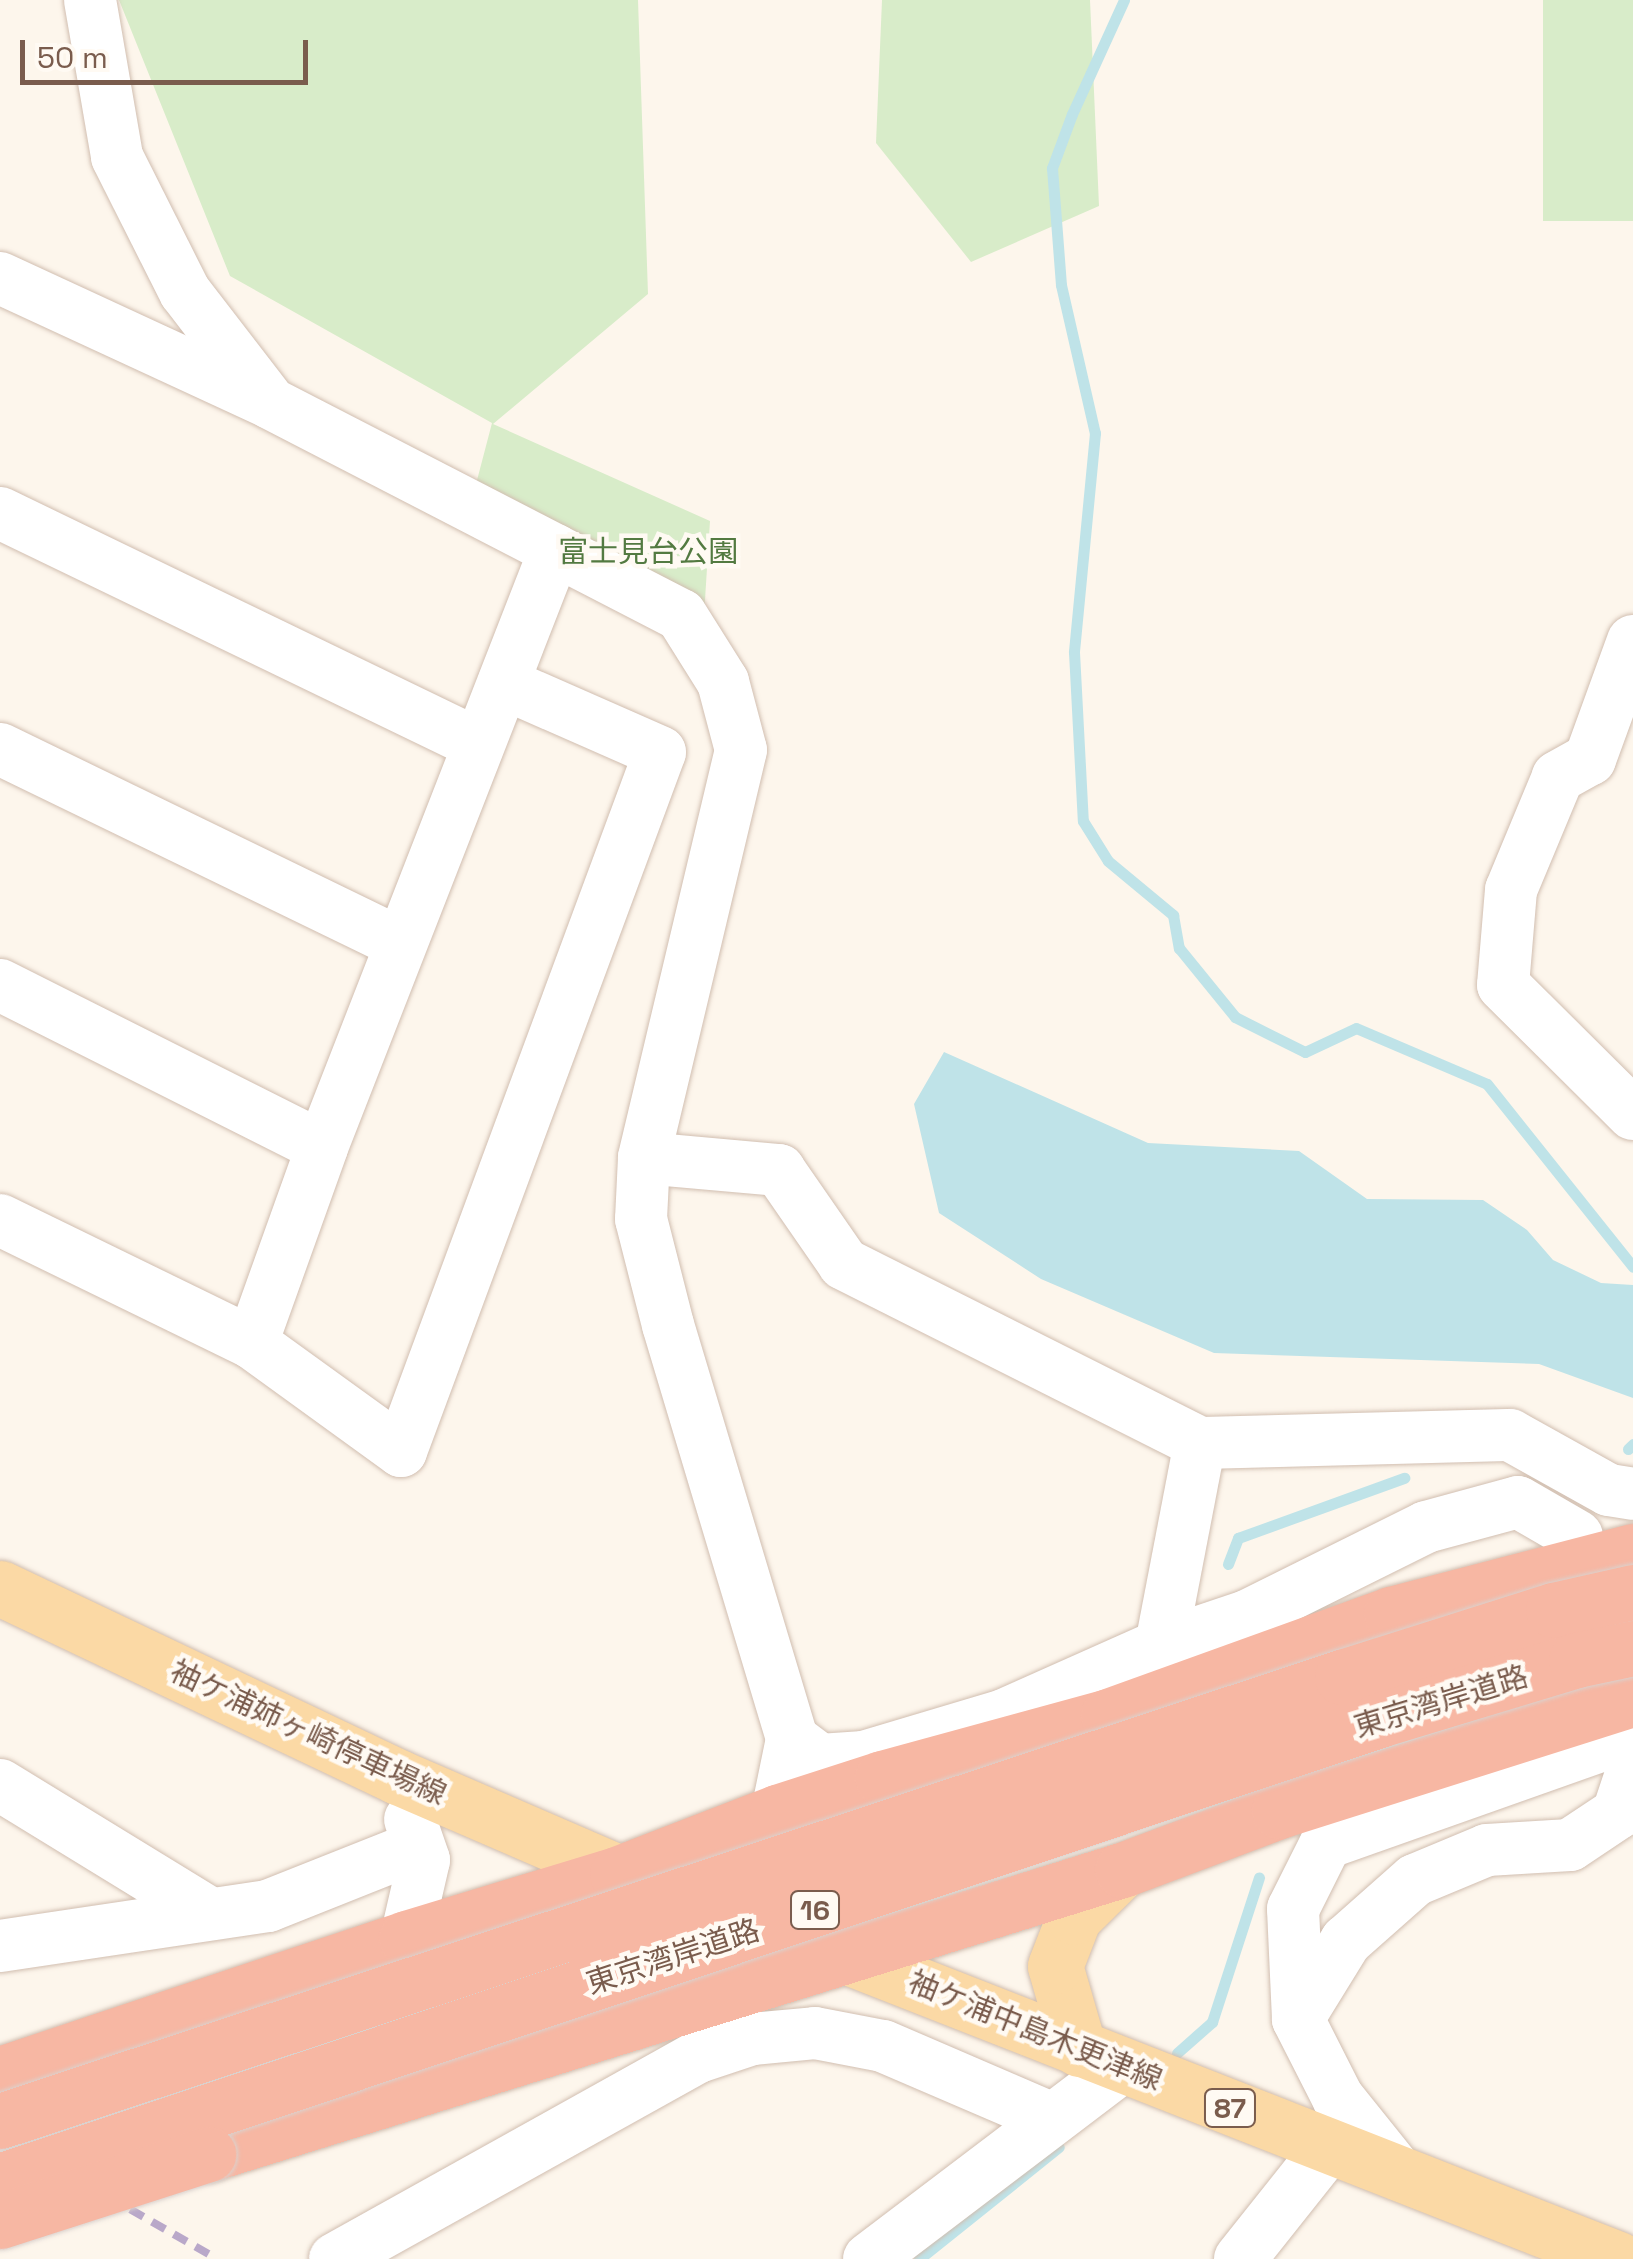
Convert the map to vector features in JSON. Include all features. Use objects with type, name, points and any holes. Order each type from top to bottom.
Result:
[{"type":"highway","name":"16","points":[[1,2090],[406,1938],[617,1874],[777,1812],[1108,1716],[1390,1614],[1633,1551]]},
{"type":"highway","name":"東京湾岸道路","points":[[1,2090],[1553,1610],[1633,1592]]},
{"type":"highway","name":"東京湾岸道路","points":[[0,2181],[1379,1720],[1576,1660],[1633,1648]]},
{"type":"highway","name":"16","points":[[0,2220],[209,2154],[820,1946],[1122,1870],[1278,1811],[1633,1699]]},
{"type":"main road","name":"袖ケ浦姉ヶ崎停車場線","points":[[0,1588],[398,1777],[617,1874]]},
{"type":"main road","points":[[1101,2057],[1056,1966],[1074,1917],[1122,1870]]},
{"type":"main road","name":"87","points":[[617,1874],[820,1946]]},
{"type":"main road","name":"袖ケ浦中島木更津線","points":[[820,1946],[1618,2259]]},
{"type":"street","points":[[90,0],[116,157],[186,292],[270,403]]},
{"type":"street","points":[[0,278],[270,403],[682,614],[723,682],[741,750],[644,1158],[641,1220],[663,1307],[792,1738],[777,1812],[778,1881],[820,1946]]},
{"type":"street","points":[[0,513],[478,744]]},
{"type":"street","points":[[252,1343],[322,1147],[555,550]]},
{"type":"street","points":[[1633,641],[1590,759],[1558,777],[1511,890],[1504,985],[1633,1114]]},
{"type":"street","points":[[0,1220],[252,1343],[401,1452],[660,752],[503,683]]},
{"type":"street","points":[[0,749],[400,943]]},
{"type":"street","points":[[0,986],[322,1147]]},
{"type":"street","points":[[644,1158],[779,1170],[844,1264],[1200,1443],[1510,1434],[1609,1490],[1633,1494]]},
{"type":"street","points":[[1161,1645],[1200,1443]]},
{"type":"street","points":[[792,1738],[820,1760],[864,1757],[1004,1715],[1161,1645],[1247,1616],[1426,1527],[1518,1502],[1577,1536]]},
{"type":"street","points":[[1400,2175],[1338,2098],[1298,2019],[1293,1909],[1326,1843],[1633,1734]]},
{"type":"street","points":[[1298,2019],[1346,1941],[1416,1880],[1487,1850],[1570,1845],[1618,1813],[1633,1768]]},
{"type":"street","points":[[398,1777],[424,1860],[406,1938]]},
{"type":"street","points":[[0,1785],[209,1914]]},
{"type":"street","points":[[0,1946],[268,1906],[419,1846]]},
{"type":"street","points":[[335,2259],[698,2057],[752,2039],[814,2033],[883,2046],[1050,2118]]},
{"type":"street","points":[[870,2259],[1050,2118],[1101,2057]]},
{"type":"street","points":[[1240,2259],[1329,2147]]},
{"type":"green space","name":"富士見台公園","points":[[119,0],[638,0],[648,294],[493,424],[710,521],[702,647],[470,507],[492,423],[230,276]]},
{"type":"green space","points":[[882,0],[1090,0],[1099,206],[971,262],[876,143]]},
{"type":"green space","points":[[1543,0],[1633,0],[1633,221],[1543,221]]},
{"type":"water","points":[[944,1052],[1148,1143],[1299,1151],[1367,1199],[1483,1200],[1527,1230],[1553,1260],[1601,1283],[1633,1285],[1633,1398],[1539,1364],[1214,1353],[1041,1279],[939,1213],[914,1104]]},
{"type":"waterway","points":[[1124,0],[1052,168],[1061,285],[1095,433],[1074,652],[1083,821],[1108,861],[1173,915],[1179,948],[1235,1017],[1305,1052],[1356,1028],[1487,1084],[1633,1267]]},
{"type":"waterway","points":[[1628,1449],[1633,1444]]},
{"type":"waterway","points":[[1228,1564],[1238,1538],[1404,1478]]},
{"type":"waterway","points":[[1177,2053],[1212,2022],[1259,1877]]},
{"type":"waterway","points":[[919,2259],[1059,2147]]},
{"type":"railway","points":[[0,2135],[217,2259]]}]
